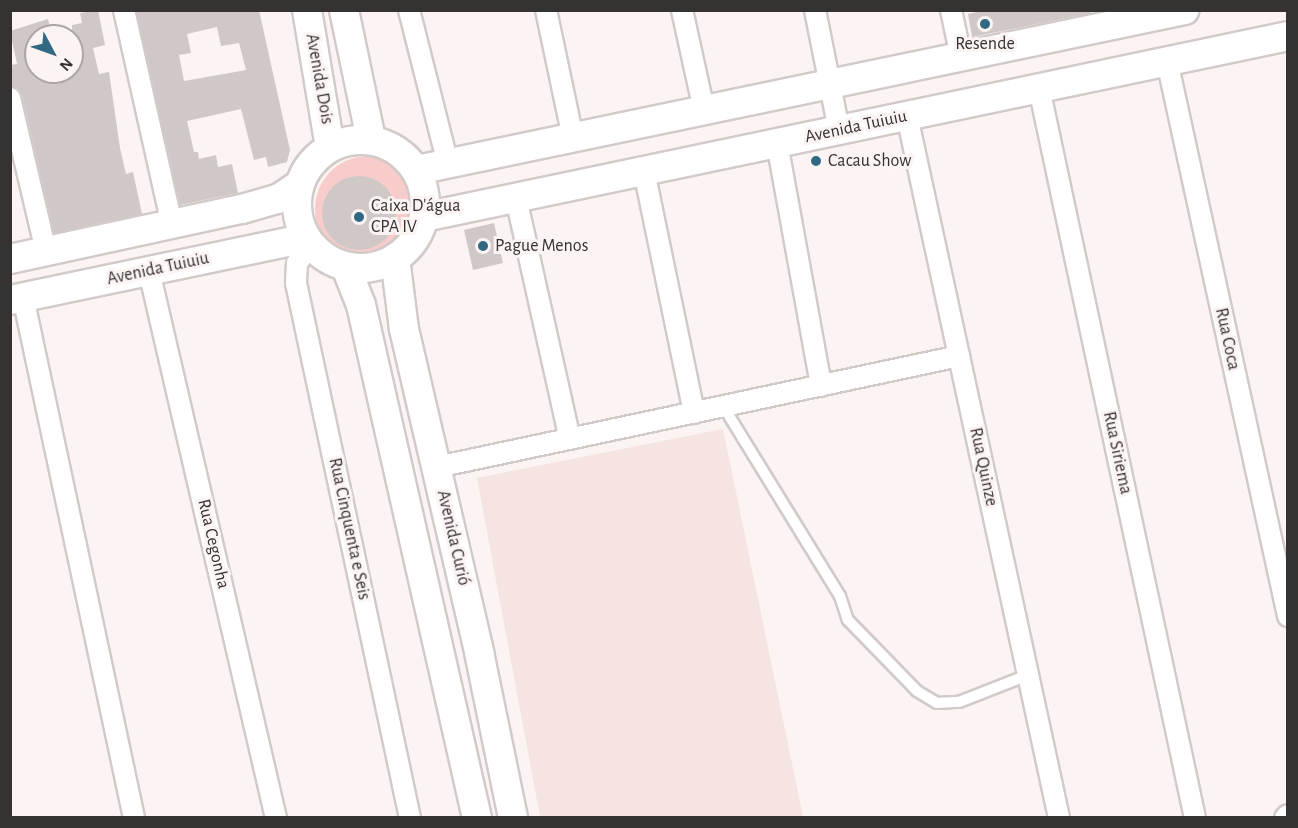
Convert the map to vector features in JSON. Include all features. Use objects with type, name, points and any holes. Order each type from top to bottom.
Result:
[{"type":"main road","name":"Avenida Dois","points":[[307,10],[330,147]]},
{"type":"main road","name":"Avenida Dois","points":[[344,10],[371,139]]},
{"type":"main road","points":[[417,170],[961,57],[1092,20],[1185,10]]},
{"type":"main road","name":"Avenida Tuiuiu","points":[[424,218],[1287,36]]},
{"type":"main road","points":[[371,139],[405,155],[417,170],[423,185],[424,218],[418,234],[395,258],[363,268],[346,267],[326,259],[308,241],[299,222],[299,185],[306,170],[330,147],[350,140],[371,139]]},
{"type":"main road","points":[[10,259],[278,199],[299,185]]},
{"type":"main road","name":"Avenida Tuiuiu","points":[[17,298],[308,241]]},
{"type":"main road","name":"Avenida Curió","points":[[395,258],[404,329],[437,467],[513,818]]},
{"type":"main road","name":"Avenida Curió","points":[[346,267],[361,305],[477,818]]},
{"type":"street","points":[[124,10],[172,224]]},
{"type":"street","points":[[409,10],[448,164]]},
{"type":"street","points":[[546,10],[573,138]]},
{"type":"street","points":[[682,10],[704,110]]},
{"type":"street","points":[[815,10],[839,130]]},
{"type":"street","points":[[951,10],[961,57]]},
{"type":"street","name":"Rua Coca","points":[[1167,61],[1287,616]]},
{"type":"street","name":"Rua Siriema","points":[[1039,88],[1195,818]]},
{"type":"street","points":[[10,98],[46,252]]},
{"type":"street","name":"Rua Quinze","points":[[908,116],[1059,818]]},
{"type":"street","points":[[777,143],[821,386]]},
{"type":"street","points":[[644,171],[694,413]]},
{"type":"street","points":[[516,198],[570,439]]},
{"type":"street","name":"Rua Cinquenta e Seis","points":[[308,241],[297,263],[296,283],[410,818]]},
{"type":"street","name":"Rua Cegonha","points":[[150,271],[276,818]]},
{"type":"street","points":[[17,298],[134,818]]},
{"type":"street","points":[[437,467],[960,356]]},
{"type":"lane","points":[[723,406],[840,596],[848,620],[917,691],[937,703],[959,702],[1028,675]]},
{"type":"shaded area","points":[[368,156],[388,160],[406,171],[417,189],[421,209],[417,229],[406,247],[388,258],[368,262],[348,258],[330,247],[319,229],[315,209],[319,189],[330,171],[348,160]]},
{"type":"shaded area","points":[[723,429],[803,817],[540,817],[477,478]]},
{"type":"building","points":[[98,10],[105,45],[93,48],[99,74],[109,72],[126,174],[133,172],[142,214],[54,233],[22,95],[10,86],[10,65],[17,64],[10,31],[24,27],[24,84],[84,84],[84,24],[77,24],[82,23],[80,13]]},
{"type":"building","points":[[136,10],[259,10],[290,150],[287,162],[268,167],[266,157],[254,160],[241,109],[187,121],[194,152],[198,152],[199,159],[216,155],[218,167],[232,164],[238,193],[180,205]],"holes":[[[217,27],[221,46],[239,43],[246,70],[184,81],[179,55],[191,53],[187,34]]]},
{"type":"building","points":[[986,10],[1090,10],[1091,13],[972,37],[968,14]]},
{"type":"building","points":[[48,19],[49,24],[32,24]]},
{"type":"building","name":"Caixa D'água CPA IV","points":[[352,176],[366,176],[380,182],[390,192],[396,206],[394,227],[380,244],[366,250],[352,250],[338,244],[328,234],[322,220],[322,206],[328,192],[338,182]]},
{"type":"building","name":"Pague Menos","points":[[494,223],[503,263],[473,270],[464,230]]},
{"type":"place","name":"Resende","points":[[985,24]]},
{"type":"place","name":"Cacau Show","points":[[816,161]]},
{"type":"place","name":"Caixa D'água CPA IV","points":[[359,217]]},
{"type":"place","name":"Pague Menos","points":[[483,246]]}]
